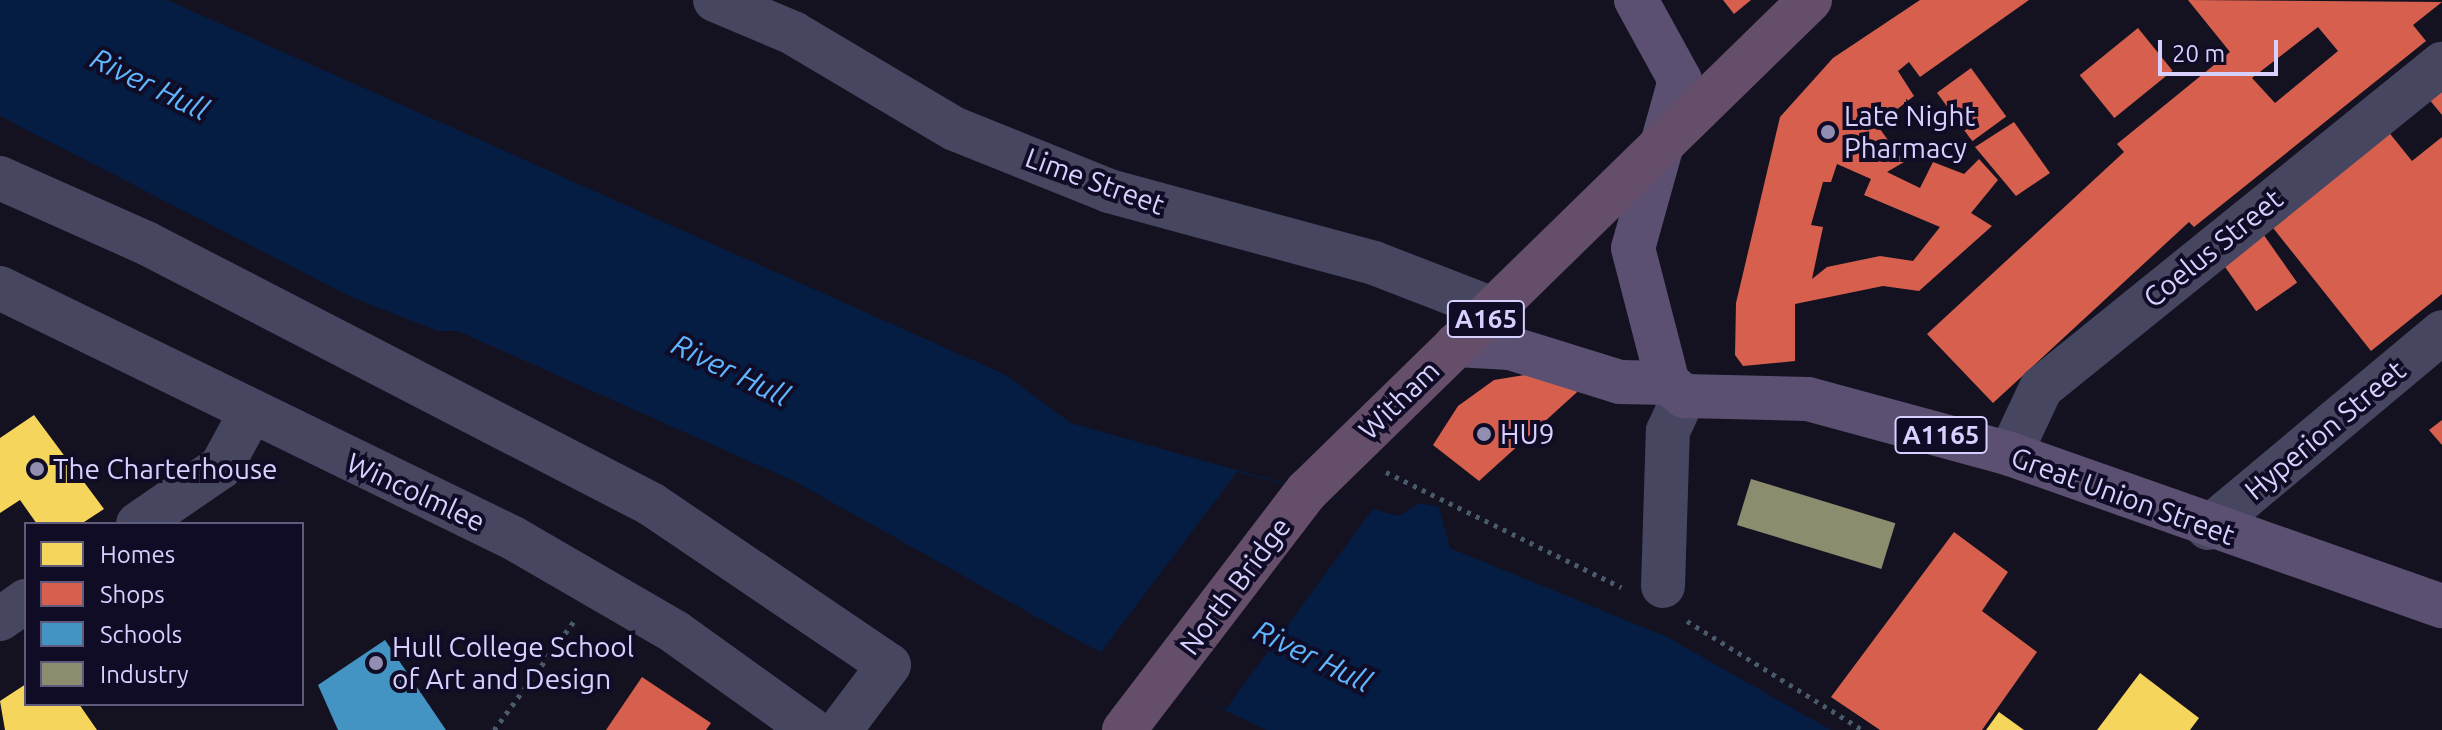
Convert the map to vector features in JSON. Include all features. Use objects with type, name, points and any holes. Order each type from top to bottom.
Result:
[{"type":"highway","name":"Witham","points":[[1307,491],[1665,146],[1810,0]]},
{"type":"highway","name":"Witham","points":[[1665,146],[1844,0]]},
{"type":"highway","name":"North Bridge","points":[[1124,730],[1307,491]]},
{"type":"main road","points":[[1636,0],[1680,80],[1665,146],[1633,248],[1676,390]]},
{"type":"main road","name":"A1165","points":[[1456,345],[1510,348],[1620,382],[1676,390]]},
{"type":"main road","name":"Great Union Street","points":[[1676,390],[1808,399],[2010,454],[2208,528],[2442,606]]},
{"type":"street","name":"Lime Street","points":[[715,0],[793,33],[955,129],[1129,178],[1249,232],[1374,263],[1496,310]]},
{"type":"street","name":"Coelus Street","points":[[2010,454],[2041,388],[2442,64]]},
{"type":"street","points":[[0,178],[146,243],[651,504],[889,665],[840,730]]},
{"type":"street","name":"Wincolmlee","points":[[0,288],[250,414],[513,538],[598,588],[812,730]]},
{"type":"street","name":"Hyperion Street","points":[[2208,528],[2442,332]]},
{"type":"street","points":[[1657,598],[1668,431],[1676,390]]},
{"type":"street","points":[[141,522],[221,467],[250,414]]},
{"type":"street","points":[[0,619],[24,602]]},
{"type":"path","points":[[1346,451],[1657,598],[1863,730]]},
{"type":"path","points":[[494,730],[598,588]]},
{"type":"water","name":"River Hull","points":[[0,0],[167,0],[1006,375],[1071,423],[1398,516],[1420,503],[1439,507],[1450,548],[1667,637],[1831,730],[1266,730],[1090,647],[796,482],[458,331],[438,331],[351,297],[0,116]]},
{"type":"pier","points":[[1237,472],[1373,509],[1225,710],[1101,652]]},
{"type":"building: Homes","name":"The Charterhouse","points":[[34,415],[104,509],[84,522],[36,522],[20,500],[0,513],[0,438]]},
{"type":"building: Homes","points":[[2140,673],[2199,718],[2190,730],[2097,730]]},
{"type":"building: Homes","points":[[24,685],[24,706],[80,706],[97,730],[5,730],[0,701]]},
{"type":"building: Homes","points":[[1999,712],[2024,730],[1986,730]]},
{"type":"building: Shops","points":[[1723,0],[1751,0],[1734,14]]},
{"type":"building: Shops","points":[[1920,0],[2029,0],[1920,77],[1909,62],[1898,71],[1914,96],[1877,125],[1904,162],[1887,172],[1920,188],[1933,162],[1964,174],[1979,159],[1998,180],[1971,213],[1992,226],[1919,291],[1883,286],[1795,304],[1795,361],[1743,366],[1735,355],[1736,303],[1780,117],[1833,58]],"holes":[[[1837,164],[1871,179],[1864,195],[1940,227],[1913,261],[1880,256],[1827,267],[1812,279],[1823,227],[1811,225],[1823,182],[1831,182]]]},
{"type":"building: Shops","points":[[2188,0],[2442,2],[2413,25],[2426,41],[2194,227],[2189,222],[1993,403],[1927,334],[2124,152],[2117,144],[2230,52]],"holes":[[[2318,27],[2338,51],[2275,103],[2252,78]]]},
{"type":"building: Shops","points":[[2138,28],[2173,71],[2114,118],[2080,75]]},
{"type":"building: Shops","points":[[1971,68],[2006,117],[1972,141],[1937,93]]},
{"type":"building: Shops","points":[[2442,87],[2442,115],[2428,98]]},
{"type":"building: Shops","points":[[2014,122],[2050,173],[2016,196],[1975,147]]},
{"type":"building: Shops","points":[[2387,130],[2412,161],[2442,137],[2442,294],[2371,351],[2266,219]]},
{"type":"building: Shops","points":[[2261,231],[2297,283],[2256,311],[2220,260]]},
{"type":"building: Shops","name":"HU9","points":[[1548,371],[1586,384],[1479,481],[1433,445],[1458,406],[1494,380]]},
{"type":"building: Shops","points":[[2442,420],[2442,445],[2429,430]]},
{"type":"building: Shops","points":[[1954,532],[2008,572],[1982,611],[2037,652],[1982,730],[1880,730],[1831,697]]},
{"type":"building: Shops","points":[[642,677],[711,723],[706,730],[606,730]]},
{"type":"building: Schools","name":"Hull College School of Art and Design","points":[[385,640],[446,730],[338,730],[318,685]]},
{"type":"building: Industry","points":[[1751,479],[1895,523],[1881,569],[1737,525]]},
{"type":"place","name":"Late Night Pharmacy","points":[[1828,132]]},
{"type":"place","name":"HU9","points":[[1484,434]]},
{"type":"place","name":"The Charterhouse","points":[[37,469]]},
{"type":"place","name":"Hull College School of Art and Design","points":[[376,663]]}]
